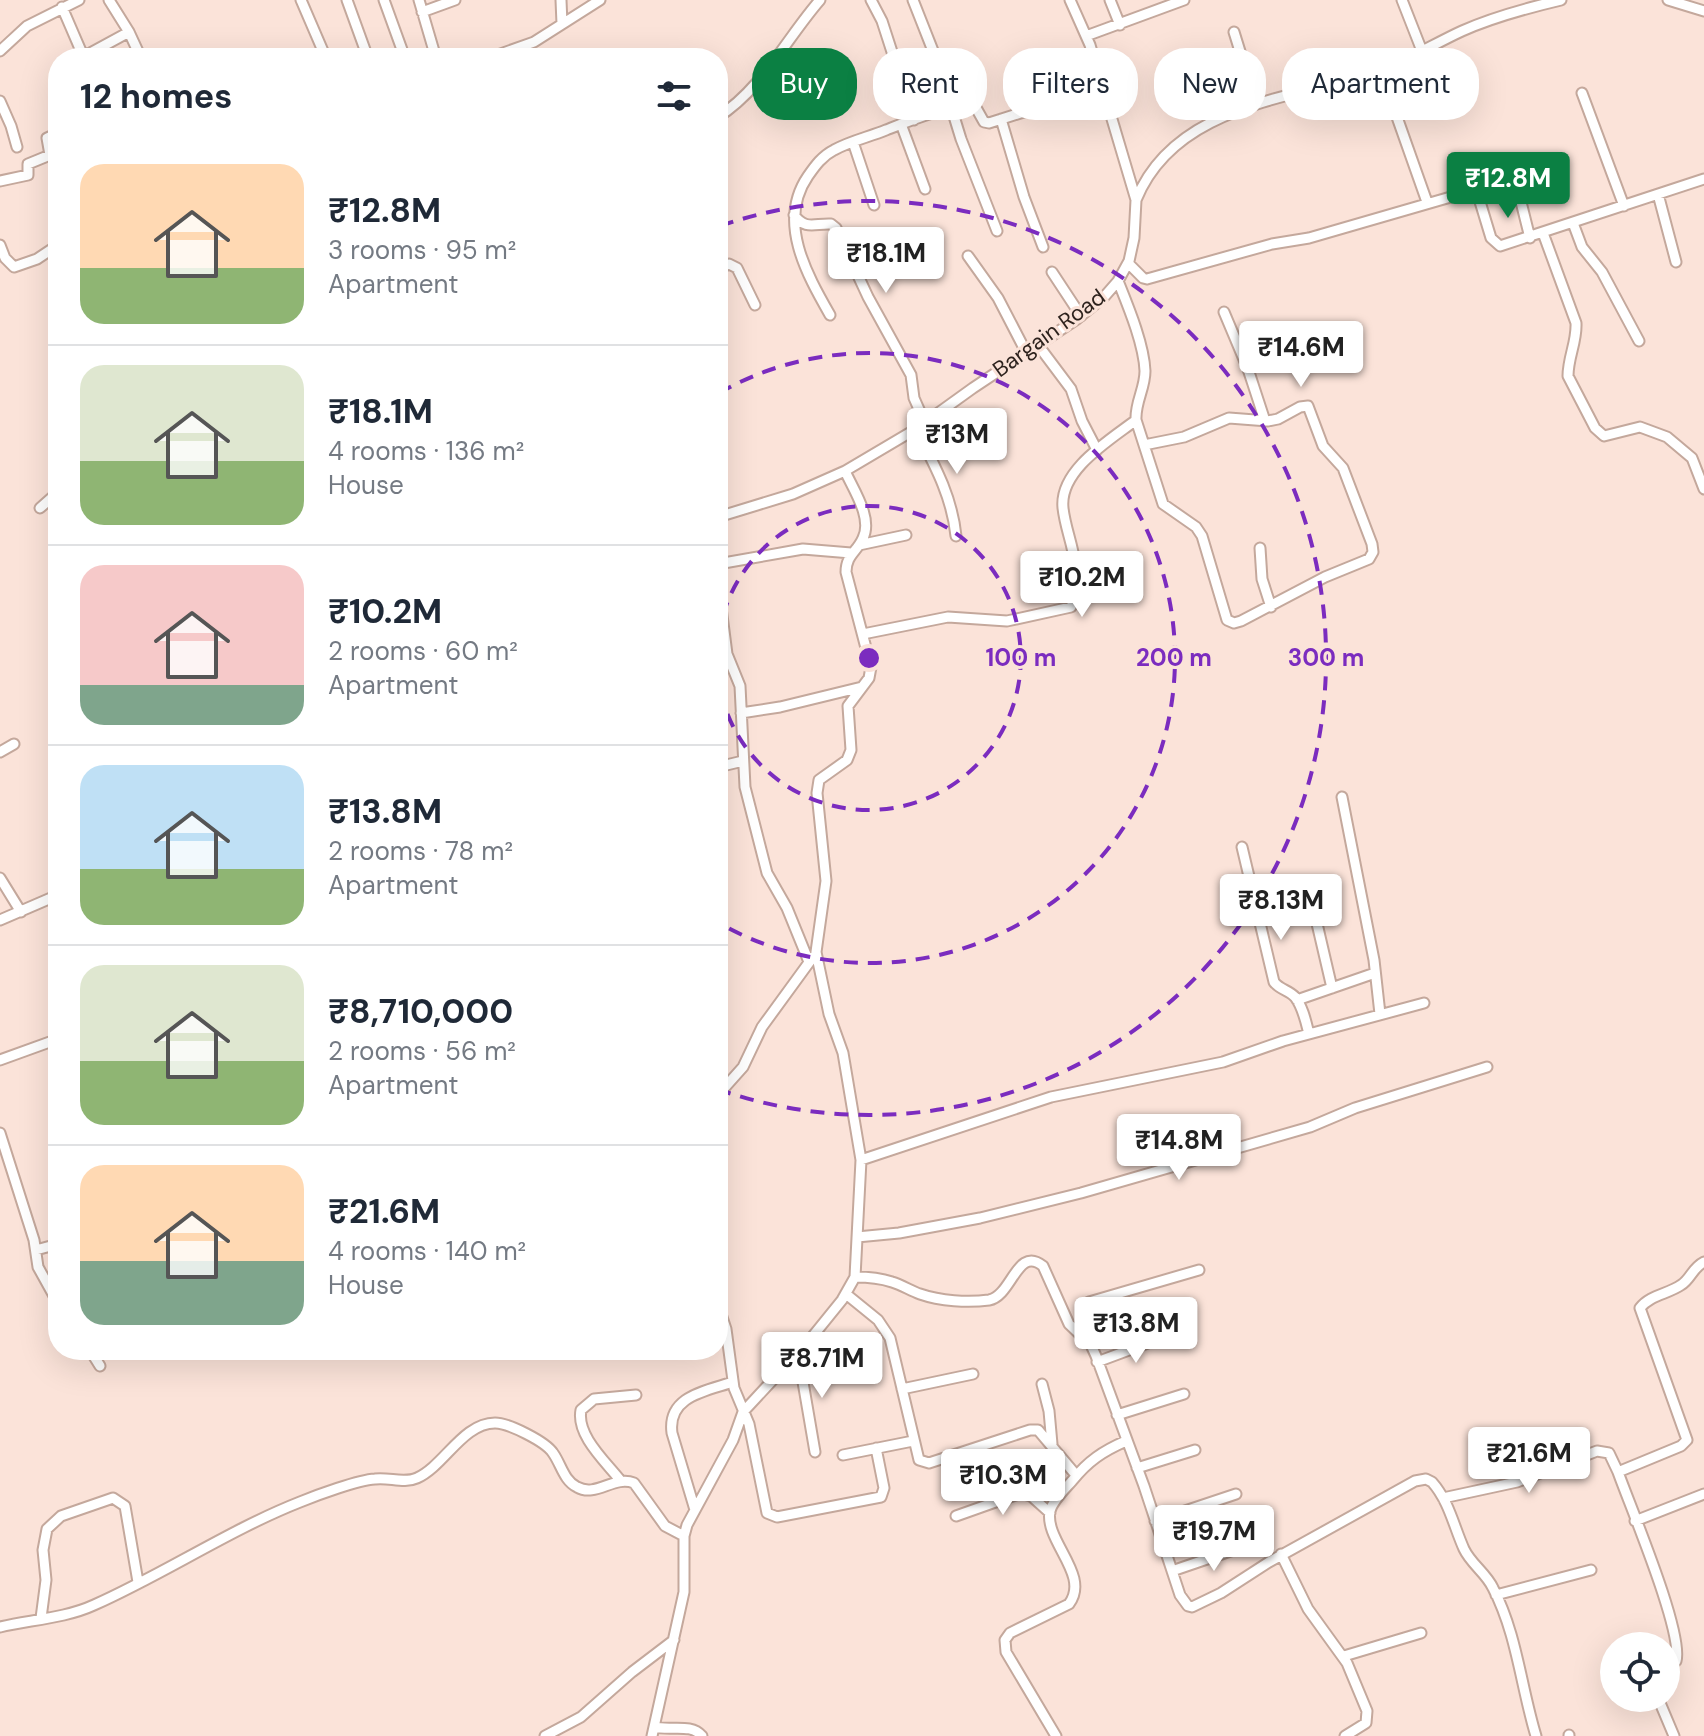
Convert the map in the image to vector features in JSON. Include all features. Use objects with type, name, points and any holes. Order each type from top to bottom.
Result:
[{"type":"street","points":[[0,51],[27,26],[79,0]]},
{"type":"street","points":[[109,0],[136,48]]},
{"type":"street","points":[[301,0],[322,48]]},
{"type":"street","points":[[347,0],[364,48]]},
{"type":"street","points":[[384,0],[401,48]]},
{"type":"street","points":[[419,0],[432,48]]},
{"type":"street","points":[[422,12],[455,0]]},
{"type":"street","points":[[561,0],[562,24]]},
{"type":"street","points":[[520,48],[600,0]]},
{"type":"street","points":[[728,110],[757,83],[820,0]]},
{"type":"street","points":[[871,0],[891,48]]},
{"type":"street","points":[[913,0],[932,48]]},
{"type":"street","name":"Bargain Road","points":[[1070,0],[1090,48]]},
{"type":"street","points":[[1110,0],[1120,25]]},
{"type":"street","points":[[1086,36],[1120,25],[1158,5],[1184,0]]},
{"type":"street","points":[[1402,0],[1421,48]]},
{"type":"street","points":[[1428,48],[1463,31],[1561,0]]},
{"type":"street","points":[[1668,0],[1704,11]]},
{"type":"street","points":[[62,7],[80,48]]},
{"type":"street","points":[[100,48],[129,32]]},
{"type":"street","points":[[1234,32],[1239,48]]},
{"type":"street","points":[[1582,93],[1624,206]]},
{"type":"street","points":[[0,101],[17,147]]},
{"type":"street","points":[[983,120],[1001,119],[1024,197],[1043,247]]},
{"type":"street","points":[[830,315],[802,258],[795,236],[795,203],[800,187],[811,171],[833,150],[914,120]]},
{"type":"street","points":[[955,120],[997,231]]},
{"type":"street","name":"Bargain Road","points":[[728,514],[793,494],[845,471],[925,423],[1104,297],[1128,263],[1134,238],[1136,200],[1112,120]]},
{"type":"street","points":[[1136,200],[1142,185],[1174,147],[1219,120]]},
{"type":"street","points":[[1398,120],[1427,202]]},
{"type":"street","points":[[901,124],[925,189]]},
{"type":"street","points":[[853,142],[874,205]]},
{"type":"street","points":[[0,181],[28,175],[28,164],[48,156]]},
{"type":"street","points":[[1128,263],[1147,279],[1473,192],[1480,200],[1488,231],[1495,244],[1500,246],[1704,179]]},
{"type":"street","points":[[1519,194],[1530,238]]},
{"type":"street","points":[[1658,194],[1676,262]]},
{"type":"street","points":[[794,215],[809,227],[831,224],[836,228],[868,297],[911,375],[914,398],[925,423]]},
{"type":"street","points":[[1573,223],[1582,247],[1602,272],[1639,341]]},
{"type":"street","points":[[1543,233],[1576,323],[1577,338],[1568,376],[1595,428],[1604,436],[1640,427],[1653,430],[1692,458],[1704,489]]},
{"type":"street","points":[[0,245],[5,258],[14,267],[48,252]]},
{"type":"street","points":[[968,256],[998,298],[1026,352]]},
{"type":"street","points":[[728,264],[737,268],[755,305]]},
{"type":"street","points":[[1052,272],[1081,316]]},
{"type":"street","points":[[1118,281],[1143,357],[1144,385],[1136,409],[1136,420],[1144,445],[1163,504],[1196,527],[1202,536],[1227,620],[1234,623],[1241,621],[1325,577],[1362,563],[1373,552],[1343,468],[1323,446],[1308,406],[1265,421],[1229,418],[1184,437],[1144,445]]},
{"type":"street","points":[[1224,312],[1265,421]]},
{"type":"street","points":[[1038,345],[1071,389],[1082,421],[1097,450]]},
{"type":"street","points":[[863,634],[936,618],[1007,621],[1071,607],[1075,571],[1073,546],[1063,506],[1064,492],[1084,462],[1136,420]]},
{"type":"street","points":[[916,429],[945,489],[952,508],[956,536]]},
{"type":"street","points":[[1692,458],[1704,455]]},
{"type":"street","points":[[702,1736],[689,1727],[653,1732],[685,1581],[684,1536],[733,1440],[743,1412],[798,1353],[846,1294],[855,1277],[861,1160],[843,1053],[829,1014],[816,952],[826,881],[817,793],[819,780],[847,760],[851,750],[848,706],[869,678],[871,667],[846,572],[846,562],[865,536],[866,523],[845,471]]},
{"type":"street","points":[[40,508],[48,501]]},
{"type":"street","points":[[728,562],[803,549],[855,549],[906,535]]},
{"type":"street","points":[[1260,548],[1262,579],[1271,607]]},
{"type":"street","points":[[728,656],[740,686],[745,787],[767,873],[787,908],[809,962]]},
{"type":"street","points":[[741,713],[780,707],[864,686]]},
{"type":"street","points":[[0,752],[14,744]]},
{"type":"street","points":[[728,765],[743,761]]},
{"type":"street","points":[[1342,797],[1380,1014]]},
{"type":"street","points":[[1242,847],[1274,982],[1297,1000],[1309,1034]]},
{"type":"street","points":[[0,878],[21,912]]},
{"type":"street","points":[[0,920],[48,900]]},
{"type":"street","points":[[1315,915],[1332,988]]},
{"type":"street","points":[[728,1084],[743,1067],[762,1027],[816,952]]},
{"type":"street","points":[[1297,1000],[1375,973]]},
{"type":"street","points":[[861,1160],[1051,1097],[1223,1062],[1309,1034],[1424,1003]]},
{"type":"street","points":[[0,1060],[48,1043]]},
{"type":"street","points":[[857,1237],[899,1233],[980,1218],[1081,1193],[1310,1127],[1355,1108],[1487,1067]]},
{"type":"street","points":[[0,1133],[36,1250],[38,1267],[48,1285]]},
{"type":"street","points":[[36,1250],[48,1247]]},
{"type":"street","points":[[855,1277],[891,1281],[921,1295],[938,1298],[990,1300],[1008,1288],[1022,1263],[1036,1261],[1049,1276],[1069,1324],[1091,1345]]},
{"type":"street","points":[[1618,1472],[1681,1446],[1687,1440],[1640,1308],[1646,1301],[1685,1283],[1691,1271],[1704,1262]]},
{"type":"street","points":[[1199,1270],[1089,1302],[1083,1311],[1091,1345],[1184,1603],[1192,1607],[1221,1593],[1281,1554],[1415,1481],[1426,1479],[1432,1482],[1443,1498],[1464,1550],[1496,1595],[1515,1650],[1536,1736]]},
{"type":"street","points":[[846,1294],[885,1328],[890,1338],[919,1460],[929,1463],[1038,1430],[1076,1475]]},
{"type":"street","points":[[1097,1362],[1164,1337]]},
{"type":"street","points":[[728,1344],[733,1382],[753,1441],[765,1509],[772,1517],[881,1497],[884,1488],[876,1448]]},
{"type":"street","points":[[798,1353],[815,1452]]},
{"type":"street","points":[[96,1360],[100,1366]]},
{"type":"street","points":[[902,1389],[973,1374]]},
{"type":"street","points":[[695,1510],[672,1433],[670,1423],[673,1412],[688,1397],[733,1382]]},
{"type":"street","points":[[1042,1384],[1051,1420],[1052,1446]]},
{"type":"street","points":[[1117,1415],[1184,1394]]},
{"type":"street","points":[[620,1480],[579,1419],[581,1410],[594,1399],[636,1395]]},
{"type":"street","points":[[0,1627],[93,1606],[312,1497],[373,1479],[419,1477],[473,1431],[486,1425],[502,1424],[546,1445],[567,1478],[578,1489],[593,1490],[620,1480],[634,1483],[665,1526],[684,1536]]},
{"type":"street","points":[[843,1455],[913,1441]]},
{"type":"street","points":[[1056,1736],[1006,1652],[1005,1640],[1010,1633],[1069,1604],[1073,1598],[1073,1577],[1051,1524],[1050,1513],[1076,1475],[1093,1457],[1126,1441]]},
{"type":"street","points":[[1137,1468],[1195,1450]]},
{"type":"street","points":[[1443,1498],[1517,1482],[1597,1451],[1609,1453],[1659,1583],[1673,1632]]},
{"type":"street","points":[[956,1516],[1021,1493],[1031,1496],[1050,1513]]},
{"type":"street","points":[[1155,1521],[1236,1494]]},
{"type":"street","points":[[1635,1521],[1704,1494]]},
{"type":"street","points":[[41,1618],[46,1580],[44,1540],[47,1529],[61,1516],[113,1498],[125,1506],[138,1582]]},
{"type":"street","points":[[1172,1571],[1245,1546]]},
{"type":"street","points":[[1281,1554],[1314,1619],[1344,1656],[1369,1718],[1360,1728],[1345,1736]]},
{"type":"street","points":[[1496,1595],[1591,1570]]},
{"type":"street","points":[[1344,1656],[1421,1633]]},
{"type":"street","points":[[545,1736],[581,1717],[674,1640]]},
{"type":"street","points":[[1664,1712],[1674,1736]]}]
